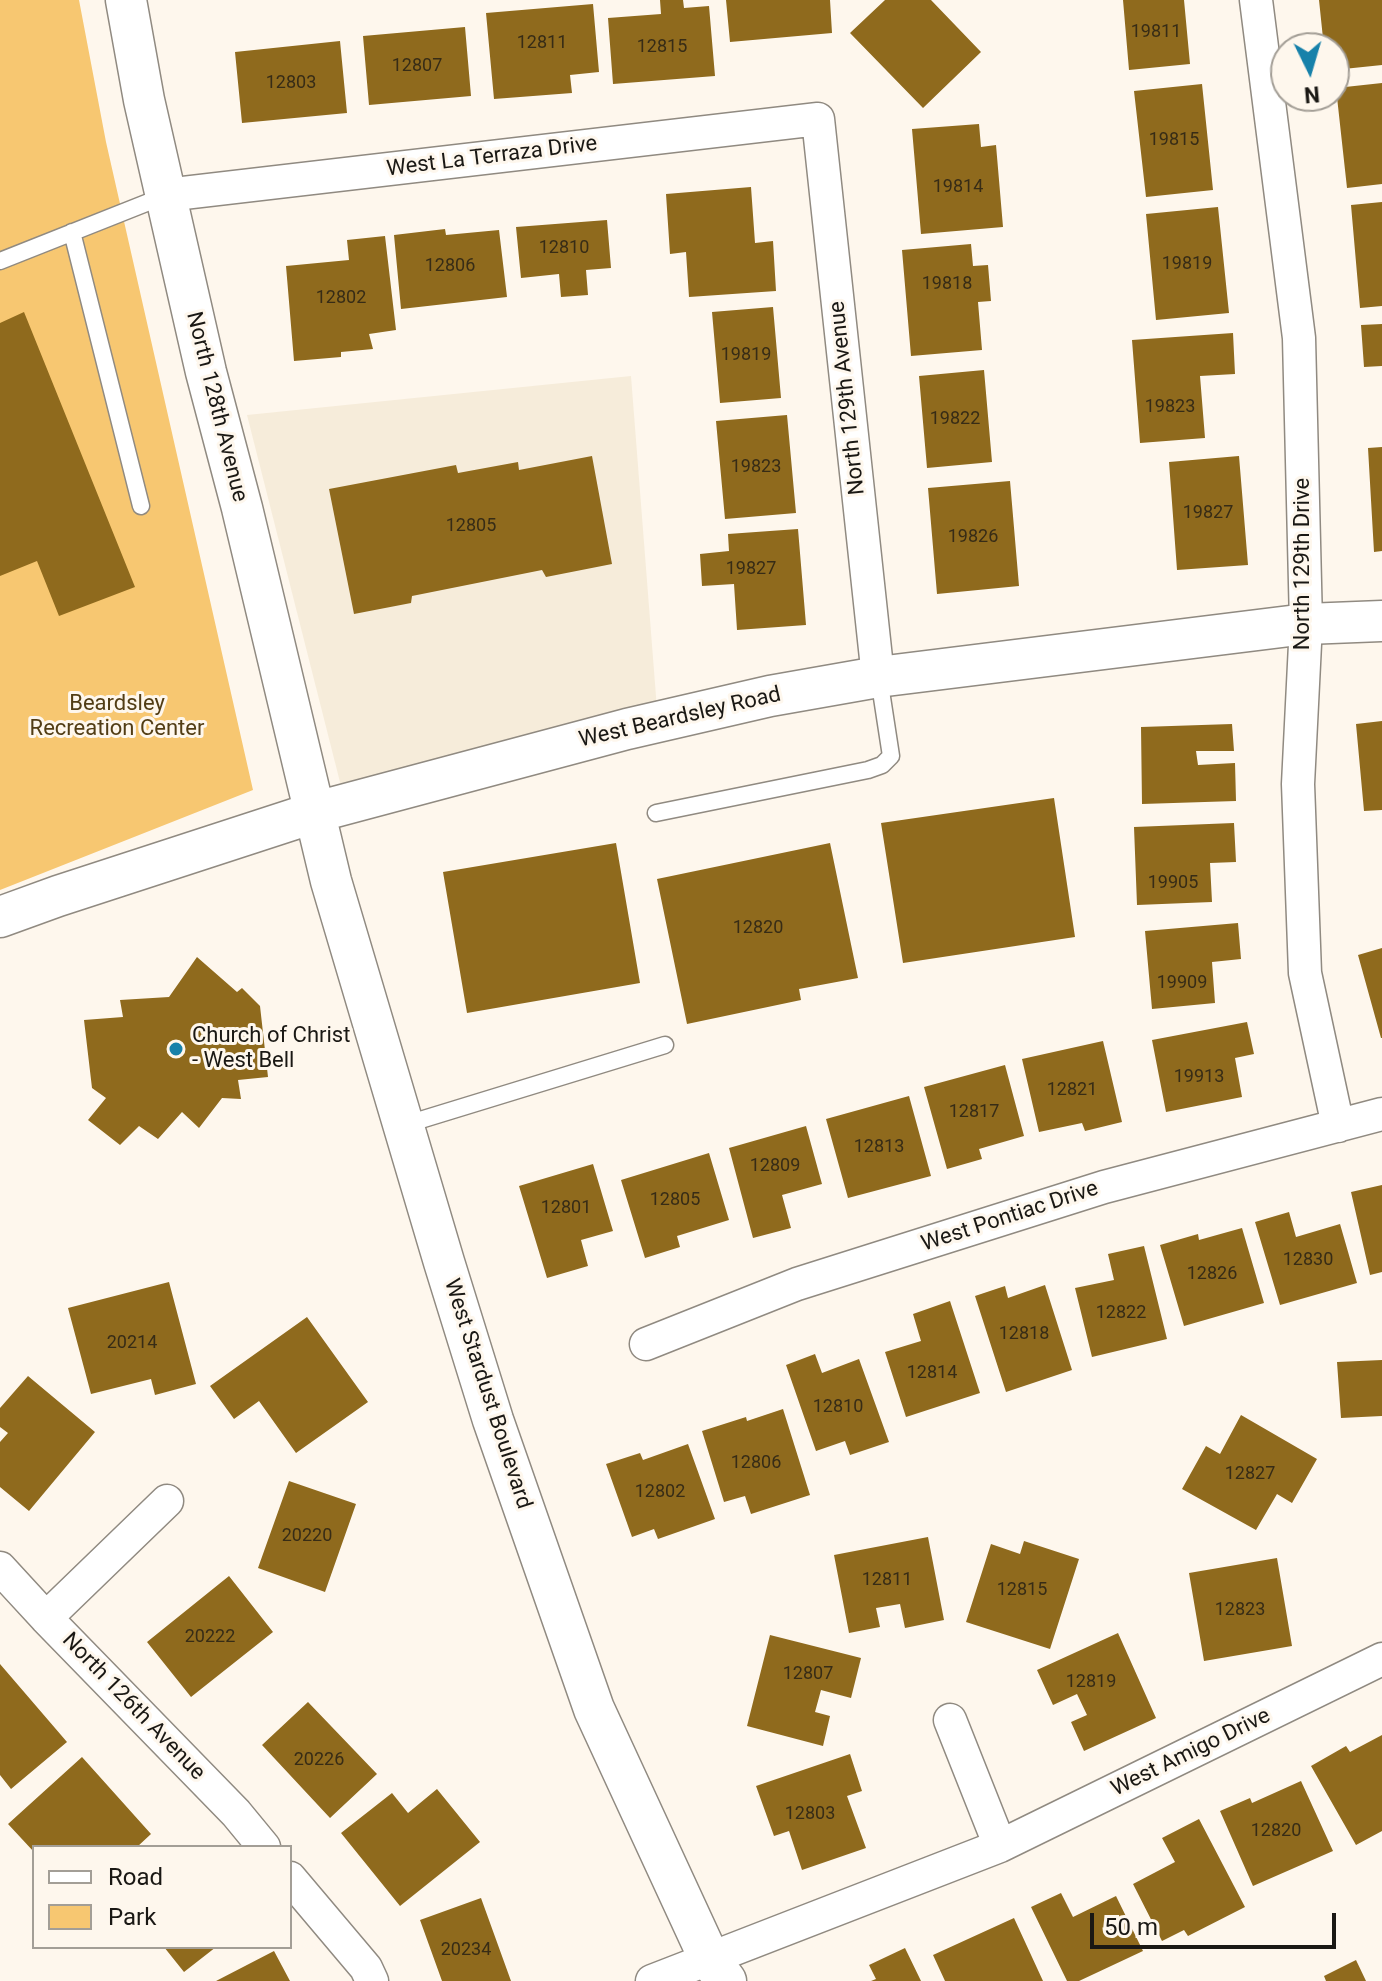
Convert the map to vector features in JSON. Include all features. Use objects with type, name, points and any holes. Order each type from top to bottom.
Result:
[{"type":"street","name":"North 128th Avenue","points":[[126,0],[144,100],[206,372],[316,812]]},
{"type":"street","name":"North 129th Drive","points":[[1256,0],[1299,338],[1306,624],[1298,784],[1305,973],[1338,1126]]},
{"type":"street","name":"West La Terraza Drive","points":[[166,195],[818,119]]},
{"type":"street","name":"North 129th Avenue","points":[[818,119],[878,677]]},
{"type":"street","name":"West Beardsley Road","points":[[0,917],[316,812],[631,728],[770,696],[878,677],[1306,624],[1382,621]]},
{"type":"street","name":"West Stardust Boulevard","points":[[316,812],[331,881],[493,1420],[594,1709],[716,1973]]},
{"type":"street","name":"West Pontiac Drive","points":[[646,1344],[797,1284],[1104,1187],[1382,1114]]},
{"type":"street","points":[[46,1618],[167,1501]]},
{"type":"street","name":"North 126th Avenue","points":[[0,1568],[236,1813],[262,1845]]},
{"type":"street","name":"West Amigo Drive","points":[[652,1981],[716,1973],[1000,1846],[1382,1659]]},
{"type":"street","points":[[950,1720],[1000,1846]]},
{"type":"street","points":[[292,1880],[366,1968],[372,1981]]},
{"type":"lane","points":[[0,261],[166,195]]},
{"type":"lane","points":[[72,232],[141,506]]},
{"type":"lane","points":[[656,813],[882,765],[891,756],[878,677]]},
{"type":"lane","points":[[404,1125],[665,1045]]},
{"type":"shaded area","points":[[631,376],[657,709],[342,790],[247,415]]},
{"type":"green space","name":"Beardsley Recreation Center","points":[[0,0],[79,0],[106,142],[253,790],[0,890]]},
{"type":"building","points":[[660,0],[683,0],[684,8],[709,6],[715,76],[613,84],[608,18],[661,14]]},
{"type":"building","points":[[726,0],[830,0],[832,33],[730,42]]},
{"type":"building","points":[[885,0],[931,0],[981,52],[923,108],[850,33]]},
{"type":"building","points":[[1123,0],[1184,0],[1190,64],[1129,70]]},
{"type":"building","points":[[1319,0],[1382,0],[1382,65],[1350,68],[1350,32],[1322,32]]},
{"type":"building","points":[[593,4],[599,72],[570,75],[572,93],[494,99],[486,13]]},
{"type":"building","points":[[465,27],[471,96],[369,105],[363,36]]},
{"type":"building","points":[[340,41],[347,113],[242,123],[235,52]]},
{"type":"building","points":[[1382,83],[1382,184],[1347,188],[1339,112],[1350,112],[1350,86]]},
{"type":"building","points":[[1202,84],[1213,190],[1146,197],[1134,91]]},
{"type":"building","points":[[979,124],[981,147],[996,145],[1003,227],[921,234],[912,129]]},
{"type":"building","points":[[751,187],[755,243],[773,241],[776,291],[689,297],[686,252],[670,254],[666,194]]},
{"type":"building","points":[[1382,202],[1382,306],[1360,308],[1351,205]]},
{"type":"building","points":[[1218,207],[1229,313],[1156,320],[1146,214]]},
{"type":"building","points":[[607,220],[611,268],[586,270],[588,295],[561,297],[559,274],[521,278],[516,227]]},
{"type":"building","points":[[445,229],[446,235],[499,230],[507,297],[401,309],[394,235]]},
{"type":"building","points":[[385,236],[396,330],[369,334],[373,349],[341,352],[341,357],[294,361],[286,266],[349,260],[347,240]]},
{"type":"building","points":[[971,244],[973,266],[988,265],[991,301],[978,302],[982,350],[911,356],[902,250]]},
{"type":"building","points":[[773,307],[781,398],[720,403],[712,312]]},
{"type":"building","points":[[24,312],[135,587],[59,616],[37,561],[0,576],[0,323]]},
{"type":"building","points":[[1382,324],[1382,366],[1364,367],[1361,325]]},
{"type":"building","points":[[1233,333],[1235,374],[1200,376],[1205,438],[1140,443],[1132,340]]},
{"type":"building","points":[[984,370],[992,462],[927,468],[919,376]]},
{"type":"building","points":[[787,415],[796,513],[725,519],[716,421]]},
{"type":"building","points":[[1382,447],[1382,551],[1374,552],[1368,448]]},
{"type":"building","points":[[592,456],[612,564],[546,577],[542,570],[412,596],[411,603],[354,614],[329,489],[456,465],[458,473],[518,462],[519,470]]},
{"type":"building","points":[[1239,456],[1248,565],[1177,570],[1169,462]]},
{"type":"building","points":[[1010,481],[1019,586],[937,594],[928,488]]},
{"type":"building","points":[[798,529],[806,625],[737,630],[734,584],[702,586],[700,554],[729,551],[728,534]]},
{"type":"building","points":[[1382,721],[1382,810],[1364,811],[1356,724]]},
{"type":"building","points":[[1232,724],[1234,751],[1196,751],[1198,765],[1235,763],[1236,801],[1142,804],[1141,727]]},
{"type":"building","points":[[1054,798],[1075,937],[903,963],[881,823]]},
{"type":"building","points":[[1234,823],[1236,862],[1210,863],[1212,902],[1137,905],[1134,827]]},
{"type":"building","points":[[616,843],[640,983],[467,1013],[443,872]]},
{"type":"building","points":[[830,843],[858,978],[799,989],[801,1000],[687,1024],[657,879]]},
{"type":"building","points":[[1238,923],[1241,959],[1212,962],[1215,1003],[1152,1009],[1145,931]]},
{"type":"building","points":[[1382,948],[1382,1038],[1381,1038],[1358,955]]},
{"type":"building","name":"Church of Christ - West Bell","points":[[197,957],[237,992],[242,988],[260,1006],[268,1077],[238,1080],[241,1099],[222,1098],[199,1128],[182,1112],[158,1139],[139,1126],[120,1145],[88,1120],[106,1098],[92,1088],[84,1020],[123,1017],[120,1000],[169,997]]},
{"type":"building","points":[[1247,1022],[1254,1054],[1235,1058],[1242,1097],[1166,1112],[1152,1040]]},
{"type":"building","points":[[1103,1041],[1122,1122],[1085,1131],[1082,1123],[1039,1132],[1022,1059]]},
{"type":"building","points":[[1005,1065],[1024,1136],[979,1149],[982,1159],[947,1169],[924,1087]]},
{"type":"building","points":[[909,1096],[931,1176],[848,1198],[826,1119]]},
{"type":"building","points":[[806,1126],[822,1184],[782,1195],[791,1228],[753,1238],[729,1148]]},
{"type":"building","points":[[709,1153],[729,1220],[677,1236],[680,1247],[645,1258],[621,1180]]},
{"type":"building","points":[[593,1164],[613,1231],[581,1240],[588,1266],[547,1278],[519,1186]]},
{"type":"building","points":[[1382,1185],[1382,1272],[1370,1275],[1351,1192]]},
{"type":"building","points":[[1289,1212],[1296,1237],[1340,1224],[1357,1283],[1280,1305],[1255,1222]]},
{"type":"building","points":[[1242,1228],[1264,1303],[1184,1326],[1160,1245],[1198,1234],[1199,1240]]},
{"type":"building","points":[[1144,1246],[1167,1339],[1092,1357],[1075,1288],[1114,1280],[1108,1254]]},
{"type":"building","points":[[169,1282],[196,1384],[155,1395],[151,1379],[91,1394],[68,1308]]},
{"type":"building","points":[[1045,1285],[1072,1370],[1006,1392],[975,1296],[1005,1286],[1008,1298]]},
{"type":"building","points":[[950,1301],[980,1393],[906,1417],[885,1352],[921,1341],[913,1314]]},
{"type":"building","points":[[307,1317],[368,1402],[296,1453],[259,1401],[234,1419],[210,1386]]},
{"type":"building","points":[[815,1354],[822,1373],[859,1359],[889,1442],[850,1455],[845,1441],[816,1451],[786,1365]]},
{"type":"building","points":[[1382,1360],[1382,1416],[1341,1418],[1337,1362]]},
{"type":"building","points":[[28,1376],[95,1432],[29,1511],[0,1487],[0,1442],[8,1433],[0,1427],[0,1408]]},
{"type":"building","points":[[783,1409],[810,1495],[751,1514],[745,1496],[724,1502],[702,1431]]},
{"type":"building","points":[[1241,1415],[1317,1459],[1292,1503],[1277,1494],[1256,1530],[1182,1489],[1206,1446],[1220,1454]]},
{"type":"building","points":[[688,1444],[715,1519],[658,1539],[654,1529],[632,1537],[606,1464],[640,1453],[643,1460]]},
{"type":"building","points":[[289,1481],[356,1504],[325,1592],[258,1568]]},
{"type":"building","points":[[928,1537],[944,1620],[905,1628],[900,1604],[876,1608],[880,1627],[849,1633],[834,1555]]},
{"type":"building","points":[[1024,1541],[1079,1559],[1050,1649],[966,1622],[991,1544],[1020,1554]]},
{"type":"building","points":[[1277,1558],[1292,1646],[1204,1661],[1189,1573]]},
{"type":"building","points":[[229,1576],[273,1632],[191,1697],[147,1642]]},
{"type":"building","points":[[1118,1633],[1156,1718],[1084,1751],[1071,1722],[1087,1715],[1077,1694],[1053,1705],[1037,1670]]},
{"type":"building","points":[[770,1635],[861,1658],[851,1698],[821,1690],[815,1712],[830,1716],[823,1746],[747,1726]]},
{"type":"building","points":[[0,1664],[67,1742],[11,1789],[0,1775]]},
{"type":"building","points":[[308,1702],[377,1774],[330,1818],[262,1745]]},
{"type":"building","points":[[1382,1735],[1382,1831],[1356,1845],[1311,1766],[1346,1746],[1350,1752]]},
{"type":"building","points":[[850,1754],[862,1791],[847,1796],[866,1848],[802,1870],[789,1831],[774,1836],[756,1786]]},
{"type":"building","points":[[82,1757],[151,1834],[139,1845],[32,1845],[32,1850],[8,1824]]},
{"type":"building","points":[[1301,1781],[1333,1851],[1253,1886],[1220,1811],[1250,1798],[1252,1803]]},
{"type":"building","points":[[437,1789],[480,1842],[400,1906],[341,1833],[392,1793],[408,1813]]},
{"type":"building","points":[[1199,1819],[1245,1907],[1188,1936],[1184,1930],[1162,1941],[1133,1884],[1175,1862],[1162,1838]]},
{"type":"building","points":[[1061,1893],[1073,1917],[1116,1896],[1143,1951],[1079,1981],[1067,1981],[1031,1907]]},
{"type":"building","points":[[481,1898],[511,1981],[442,1981],[420,1920]]},
{"type":"building","points":[[1014,1918],[1043,1981],[945,1981],[933,1955]]},
{"type":"building","points":[[905,1948],[921,1981],[871,1981],[876,1979],[869,1965]]},
{"type":"building","points":[[166,1949],[213,1949],[184,1972]]},
{"type":"building","points":[[274,1951],[290,1981],[216,1981]]},
{"type":"building","points":[[1356,1960],[1366,1981],[1326,1981],[1324,1976]]},
{"type":"place","name":"Church of Christ - West Bell","points":[[176,1049]]}]
